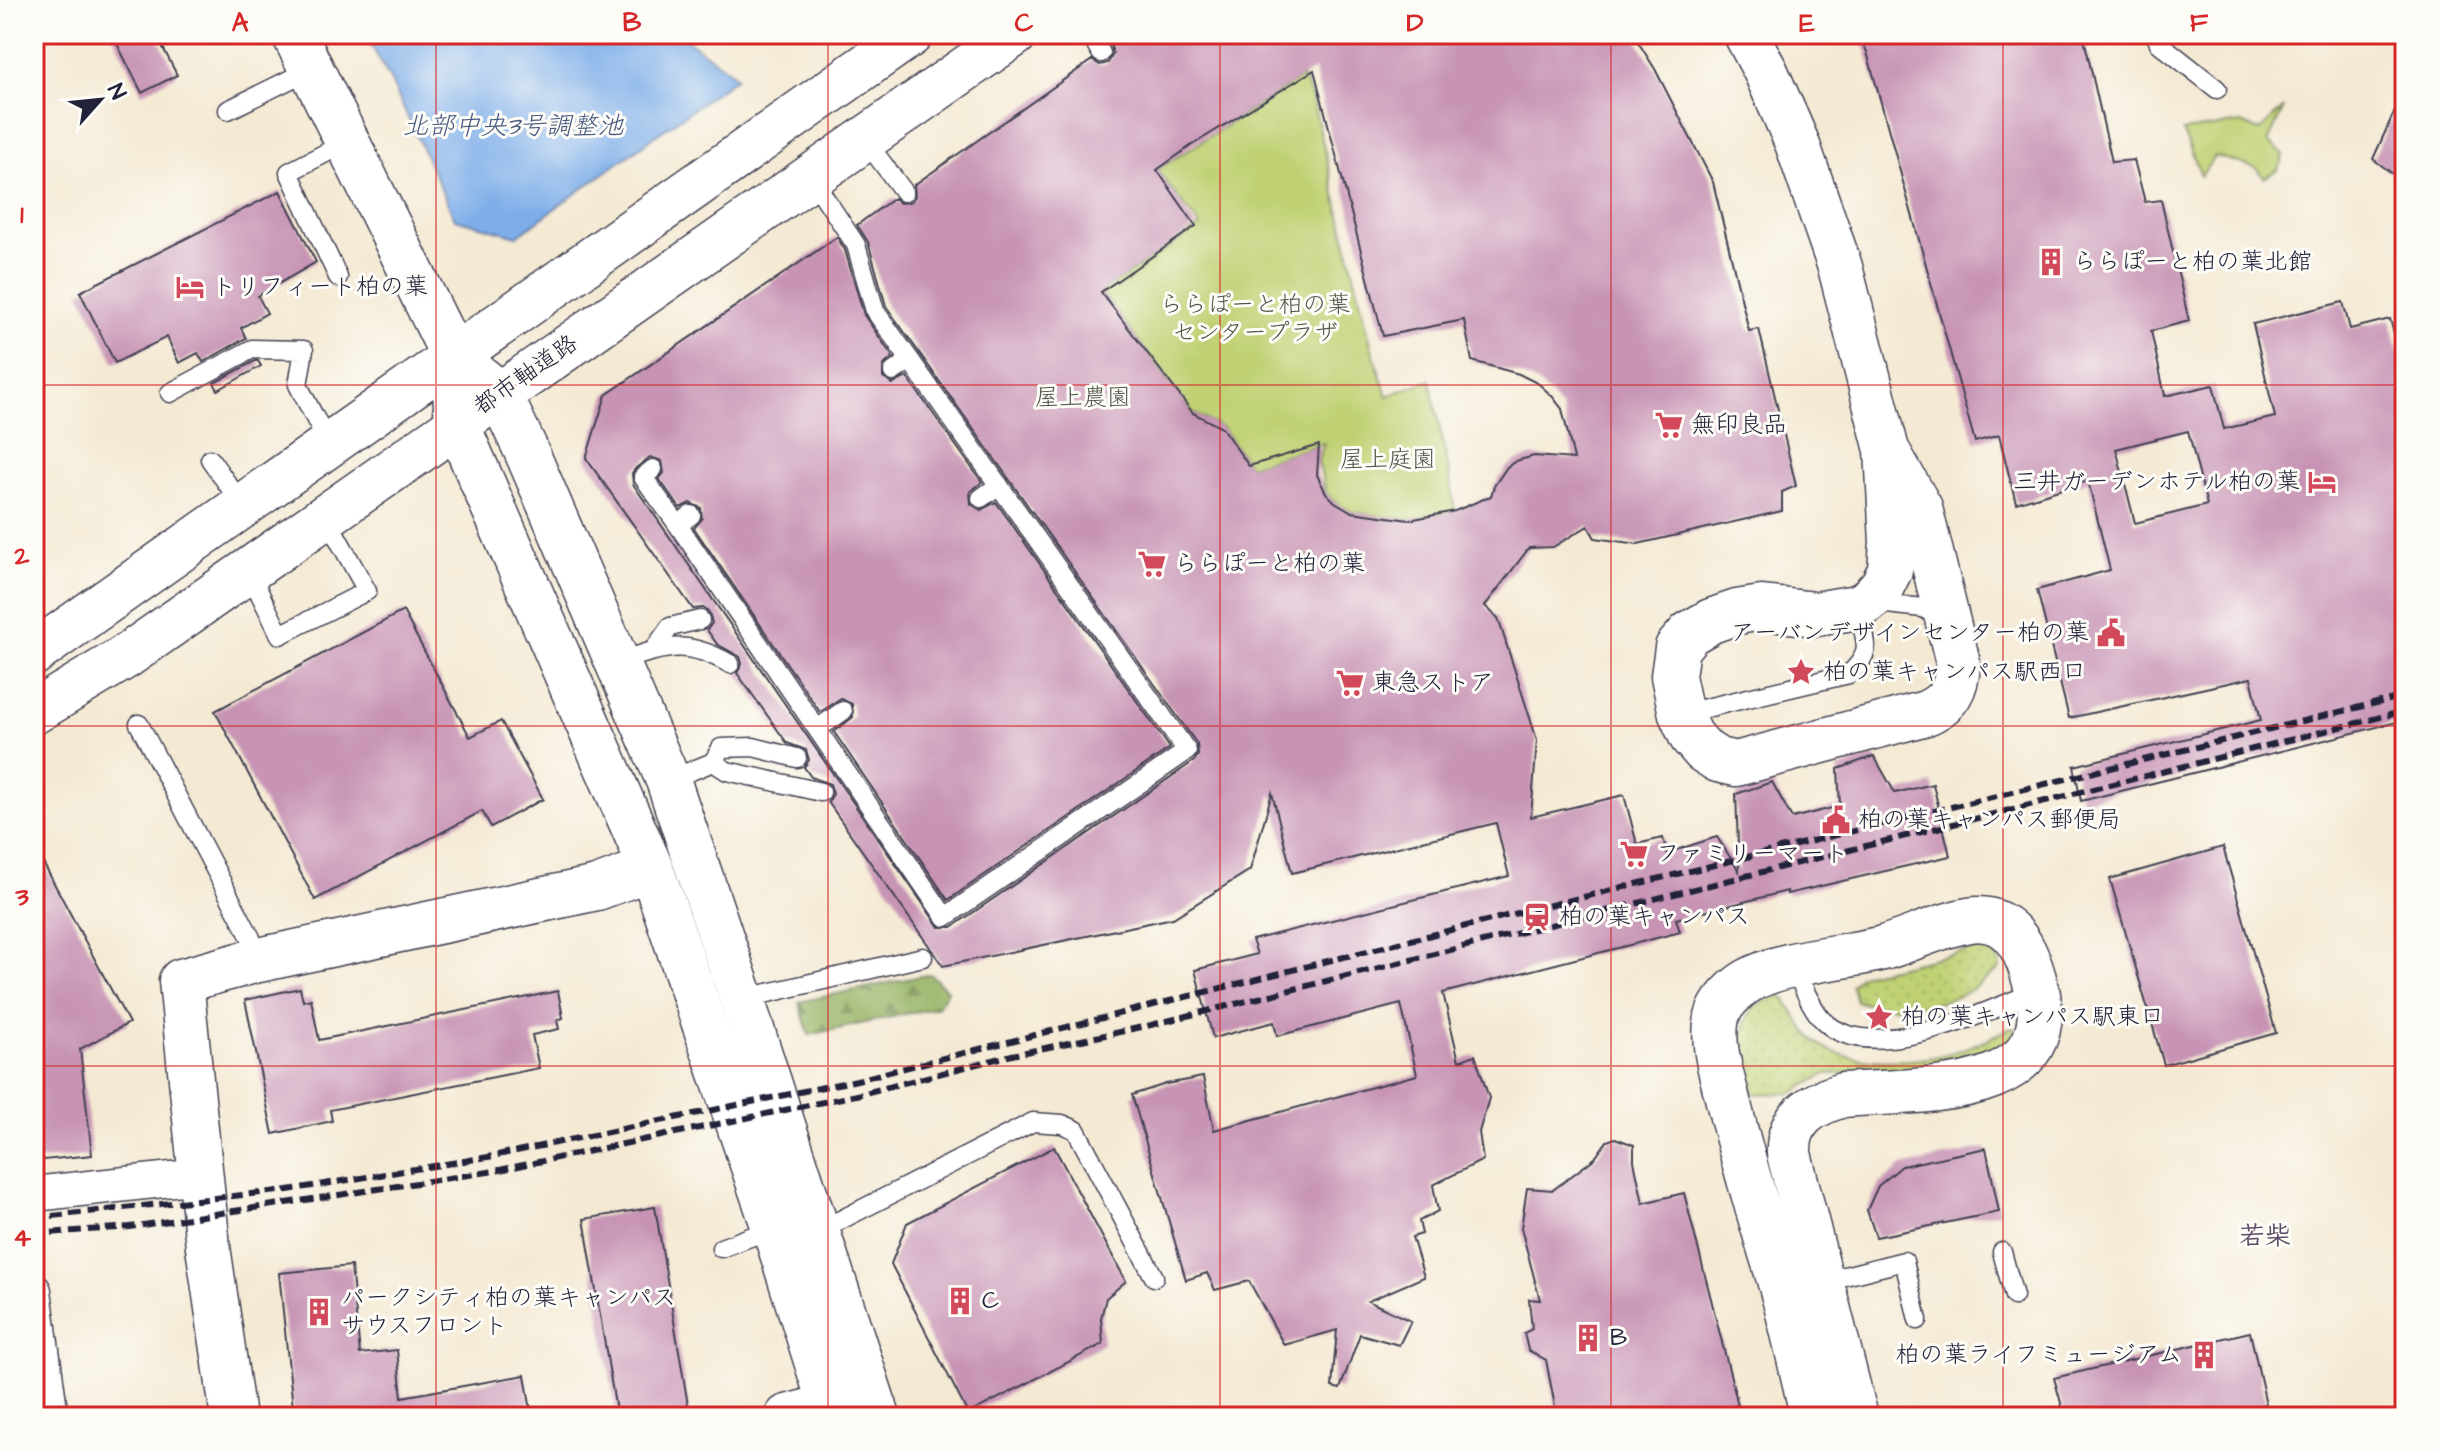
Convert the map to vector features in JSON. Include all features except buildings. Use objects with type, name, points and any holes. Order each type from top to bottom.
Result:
[{"type":"street","points":[[34,653],[911,34]]},
{"type":"street","name":"都市軸道路","points":[[34,712],[125,657],[1015,34]]},
{"type":"street","points":[[1746,34],[1766,72],[1818,199],[1840,267],[1887,450],[1892,542],[1890,570],[1882,586],[1862,605],[1816,614],[1762,608],[1737,612],[1690,633],[1677,648],[1673,676],[1681,714],[1691,736],[1704,751],[1718,760],[1736,764],[1918,716],[1939,707],[1950,697],[1958,681],[1958,663],[1920,508],[1887,450]]},
{"type":"street","points":[[303,52],[453,356],[457,424],[651,868],[774,1228],[853,1409]]},
{"type":"street","points":[[453,356],[499,393],[636,656],[668,780],[817,1232],[853,1409]]},
{"type":"street","points":[[226,1416],[181,981],[254,961],[597,888],[651,868]]},
{"type":"street","points":[[1725,1089],[1746,1103],[1807,1109],[1843,1095],[1953,1087],[1992,1076],[2016,1063],[2035,1045],[2041,1025],[2037,991],[2020,944],[2012,933],[1998,924],[1981,918],[1964,921],[1880,948],[1793,966],[1747,982],[1731,995],[1717,1015],[1716,1044],[1725,1089],[1753,1200],[1779,1279],[1813,1417]]},
{"type":"street","points":[[1807,1109],[1791,1130],[1789,1154],[1856,1417]]},
{"type":"street","points":[[34,1194],[200,1176]]},
{"type":"street","points":[[34,1291],[40,1382],[51,1417]]},
{"type":"street","points":[[787,1417],[853,1409]]},
{"type":"lane","points":[[1090,34],[1101,53]]},
{"type":"lane","points":[[2155,34],[2159,43],[2217,89]]},
{"type":"lane","points":[[228,110],[303,52]]},
{"type":"lane","points":[[865,140],[904,192]]},
{"type":"lane","points":[[338,277],[289,172],[347,142]]},
{"type":"lane","points":[[653,469],[643,477],[685,520],[730,585],[770,646],[817,729],[945,917],[1187,751],[1048,570],[999,485],[875,311],[856,245],[811,177]]},
{"type":"lane","points":[[859,323],[875,311]]},
{"type":"lane","points":[[170,393],[252,349],[304,350],[298,385],[332,444]]},
{"type":"lane","points":[[893,372],[910,360]]},
{"type":"lane","points":[[941,438],[957,426]]},
{"type":"lane","points":[[210,459],[243,507]]},
{"type":"lane","points":[[981,498],[999,485]]},
{"type":"lane","points":[[246,573],[280,635],[367,591],[326,517]]},
{"type":"lane","points":[[1681,714],[1849,674],[1864,662],[1867,649],[1862,605],[1923,608],[1947,621]]},
{"type":"lane","points":[[636,656],[670,627],[700,620]]},
{"type":"lane","points":[[636,656],[684,646],[709,651],[730,664]]},
{"type":"lane","points":[[817,729],[843,711]]},
{"type":"lane","points":[[139,724],[251,938],[254,961]]},
{"type":"lane","points":[[668,780],[713,762],[721,748],[753,747],[797,758]]},
{"type":"lane","points":[[713,762],[727,771],[821,792]]},
{"type":"lane","points":[[742,999],[923,957]]},
{"type":"lane","points":[[1793,966],[1822,1019],[1841,1033],[1866,1038],[1909,1036],[1948,1026],[2037,991]]},
{"type":"lane","points":[[817,1232],[1033,1122],[1062,1124],[1076,1130],[1154,1277]]},
{"type":"lane","points":[[721,1248],[774,1228]]},
{"type":"lane","points":[[2002,1252],[2014,1296]]},
{"type":"lane","points":[[1821,1282],[1904,1261],[1913,1275],[1918,1320]]},
{"type":"green space","name":"ららぽーと柏の葉 センタープラザ","points":[[1303,77],[1313,102],[1372,349],[1387,396],[1430,380],[1455,511],[1409,520],[1352,512],[1326,493],[1318,461],[1324,443],[1249,466],[1222,428],[1193,413],[1101,292],[1200,226],[1157,170]]},
{"type":"green space","points":[[2284,107],[2268,142],[2284,154],[2278,169],[2264,178],[2256,168],[2215,156],[2201,176],[2183,131],[2242,123],[2259,131]]},
{"type":"green space","points":[[1975,949],[1990,951],[1998,959],[2000,968],[1961,995],[1932,1004],[1901,1007],[1856,1001],[1851,985],[1861,975]]},
{"type":"green space","points":[[930,974],[948,991],[937,1007],[809,1035],[799,1002]]},
{"type":"green space","points":[[1777,996],[1784,997],[1812,1038],[1840,1054],[1858,1058],[1898,1061],[1935,1057],[1966,1048],[2014,1027],[2016,1030],[2007,1044],[1949,1068],[1826,1074],[1792,1093],[1756,1094],[1743,1064],[1744,1027],[1754,1008]]},
{"type":"water","name":"北部中央3号調整池","points":[[365,34],[679,34],[737,77],[517,236],[455,219],[390,79]]},
{"type":"railway","points":[[34,1218],[288,1190],[488,1157],[857,1080],[1518,913],[2405,696]]},
{"type":"railway","points":[[34,1234],[130,1227],[495,1171],[861,1094],[1012,1055],[1147,1026],[2405,711]]},
{"type":"place","name":"ららぽーと柏の葉北館","points":[[2051,262]]},
{"type":"place","name":"トリフィート柏の葉","points":[[190,287]]},
{"type":"place","name":"無印良品","points":[[1669,425]]},
{"type":"place","name":"三井ガーデンホテル柏の葉","points":[[2322,482]]},
{"type":"place","name":"ららぽーと柏の葉","points":[[1152,564]]},
{"type":"place","name":"アーバンデザインセンター柏の葉","points":[[2111,633]]},
{"type":"place","name":"柏の葉キャンパス駅西口","points":[[1801,672]]},
{"type":"place","name":"東急ストア","points":[[1350,683]]},
{"type":"place","name":"柏の葉キャンパス郵便局","points":[[1836,820]]},
{"type":"place","name":"ファミリーマート","points":[[1634,854]]},
{"type":"place","name":"柏の葉キャンパス","points":[[1537,917]]},
{"type":"place","name":"柏の葉キャンパス駅東口","points":[[1879,1017]]},
{"type":"place","name":"C","points":[[960,1301]]},
{"type":"place","name":"パークシティ柏の葉キャンパス サウスフロント","points":[[319,1312]]},
{"type":"place","name":"B","points":[[1588,1338]]},
{"type":"place","name":"柏の葉ライフミュージアム","points":[[2204,1355]]},
{"type":"district","name":"若柴","points":[[2265,1236]]},
{"type":"park label","name":"屋上農園","points":[[1083,398]]},
{"type":"park label","name":"屋上庭園","points":[[1388,460]]}]
